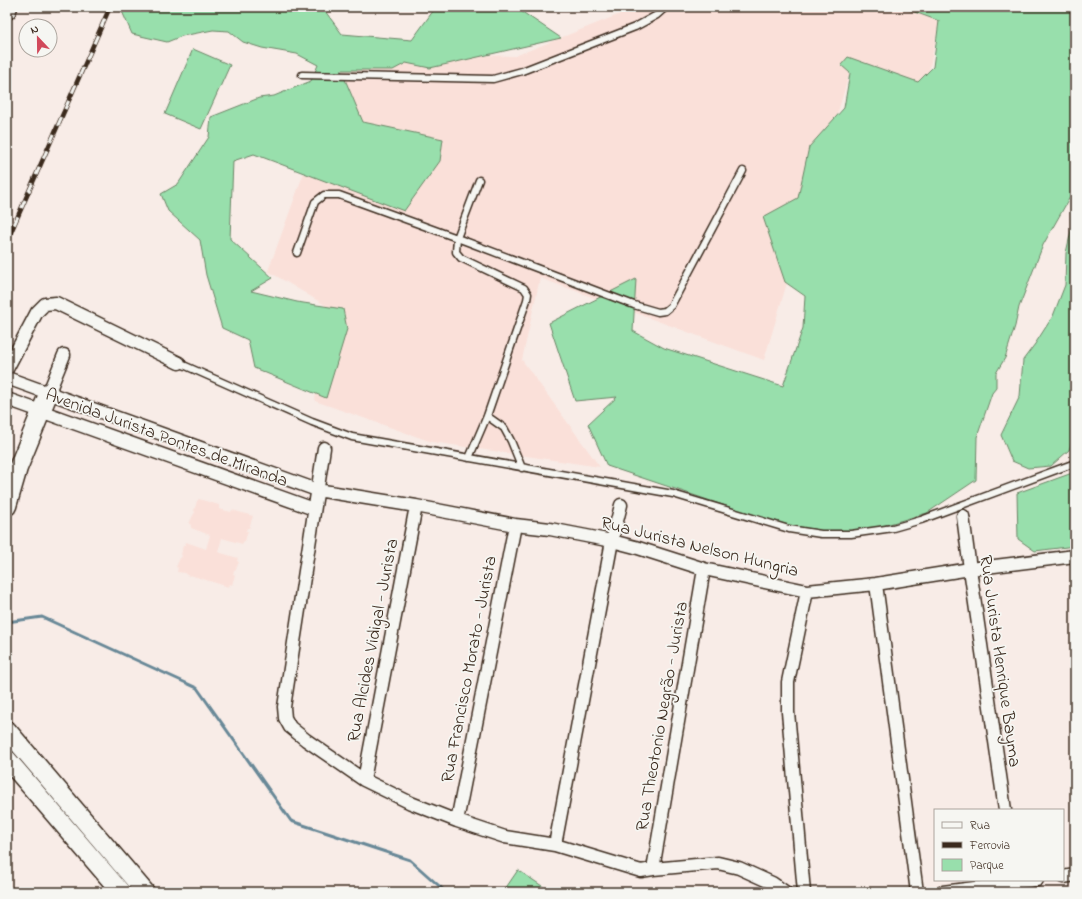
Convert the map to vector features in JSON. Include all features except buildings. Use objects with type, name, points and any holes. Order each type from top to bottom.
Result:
[{"type":"street","points":[[7,369],[37,312],[46,304],[56,303],[179,363]]},
{"type":"street","points":[[7,506],[18,468],[64,355]]},
{"type":"street","name":"Avenida Jurista Pontes de Miranda","points":[[7,378],[317,490]]},
{"type":"street","name":"Avenida Jurista Pontes de Miranda","points":[[7,400],[314,509]]},
{"type":"street","points":[[324,448],[284,707],[285,718],[290,727],[306,740],[364,780],[411,803],[457,821],[505,837],[555,845],[641,871],[718,863],[739,868],[772,883],[785,892]]},
{"type":"street","name":"Rua Jurista Nelson Hungria","points":[[317,490],[416,506],[515,525],[550,529],[612,541],[704,569],[807,592],[876,584],[1075,556]]},
{"type":"street","points":[[555,845],[612,541],[621,505]]},
{"type":"street","name":"Rua Alcides Vidigal - Jurista","points":[[364,780],[416,506]]},
{"type":"street","name":"Rua Jurista Henrique Bayma","points":[[963,516],[1005,809]]},
{"type":"street","name":"Rua Francisco Morato - Jurista","points":[[457,821],[515,525]]},
{"type":"street","name":"Rua Theotonio Negrão - Jurista","points":[[652,869],[704,569]]},
{"type":"street","points":[[876,584],[917,892]]},
{"type":"street","points":[[804,892],[788,712],[788,682],[807,592]]},
{"type":"street","points":[[7,730],[145,892]]},
{"type":"street","points":[[7,759],[121,892]]},
{"type":"street","points":[[1064,877],[1075,875]]},
{"type":"street","points":[[943,892],[1015,881]]},
{"type":"lane","points":[[302,75],[493,79],[522,71],[635,27],[657,15],[666,7]]},
{"type":"lane","points":[[297,253],[315,202],[324,195],[339,196],[457,238],[634,305],[658,312],[664,311],[671,306],[743,171]]},
{"type":"lane","points":[[469,458],[487,416],[528,294],[524,288],[461,258],[456,252],[457,238],[479,180]]},
{"type":"lane","points":[[179,363],[312,422],[352,437],[673,494],[789,529],[821,534],[844,534],[893,528],[921,520],[1075,463]]},
{"type":"lane","points":[[487,416],[504,428],[522,468]]},
{"type":"shaded area","points":[[635,7],[934,7],[942,10],[924,94],[851,68],[764,360],[540,278],[522,360],[600,467],[432,442],[315,401],[325,305],[268,271],[348,52],[515,56]]},
{"type":"shaded area","points":[[199,499],[219,505],[219,509],[231,512],[232,510],[253,516],[249,528],[247,528],[246,531],[248,531],[245,541],[242,544],[222,538],[218,552],[238,558],[237,561],[239,562],[233,574],[235,575],[232,585],[230,584],[229,587],[190,575],[189,576],[185,573],[177,572],[178,568],[176,567],[182,555],[183,545],[185,545],[186,542],[206,549],[210,535],[191,528],[191,525],[189,524]]},
{"type":"green space","points":[[128,7],[322,7],[342,34],[412,40],[436,7],[515,7],[561,38],[430,68],[406,63],[393,70],[341,70],[363,122],[443,139],[440,161],[404,211],[254,154],[233,161],[230,239],[273,278],[251,291],[297,302],[343,309],[347,329],[326,398],[254,368],[248,340],[222,328],[206,275],[200,240],[168,211],[161,194],[178,184],[209,137],[211,117],[259,98],[274,96],[311,81],[318,65],[297,54],[262,48],[243,42],[229,31],[213,30],[182,36],[167,42],[132,34],[121,9]]},
{"type":"green space","points":[[901,7],[1075,7],[1075,183],[1070,197],[1043,245],[1019,307],[1005,358],[996,373],[996,388],[992,393],[977,437],[976,480],[927,513],[855,534],[809,534],[607,466],[588,424],[617,397],[575,401],[549,323],[636,279],[633,331],[664,348],[783,386],[803,328],[805,296],[785,282],[763,217],[798,198],[809,147],[844,108],[850,73],[841,65],[848,57],[918,82],[933,67],[939,21]]},
{"type":"green space","points":[[193,49],[230,65],[201,129],[165,114]]},
{"type":"green space","points":[[1075,213],[1075,434],[1069,450],[1051,466],[1028,468],[1012,461],[1001,435],[1020,396],[1023,360],[1053,316],[1065,285],[1066,253]]},
{"type":"green space","points":[[1075,472],[1075,546],[1035,551],[1018,539],[1017,493]]},
{"type":"green space","points":[[518,870],[551,892],[503,892]]},
{"type":"waterway","points":[[7,622],[42,617],[197,688],[291,821],[410,860],[446,892]]},
{"type":"railway","points":[[7,241],[110,7]]}]
